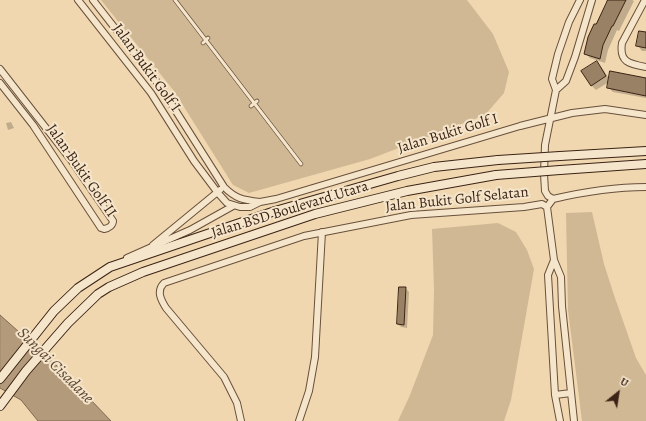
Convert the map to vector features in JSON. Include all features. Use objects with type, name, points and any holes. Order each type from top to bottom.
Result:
[{"type":"main road","name":"Jalan BSD Boulevard Utara","points":[[0,379],[54,311],[78,288],[110,266],[275,211],[434,167],[498,160],[646,151]]},
{"type":"main road","name":"Jalan BSD Boulevard Utara","points":[[0,406],[26,371],[68,323],[98,294],[109,287],[149,270],[315,214],[407,191],[496,175],[646,164]]},
{"type":"street","name":"Jalan Bukit Golf I","points":[[78,0],[151,93],[194,161],[218,193],[233,206],[250,208],[260,202]]},
{"type":"street","name":"Jalan Bukit Golf I","points":[[93,0],[160,86],[224,187],[231,194],[241,200],[260,202],[276,199],[506,130],[572,112],[605,109],[646,115]]},
{"type":"street","points":[[550,197],[545,191],[544,152],[556,90],[552,79],[569,22],[580,0]]},
{"type":"street","points":[[556,90],[566,81],[575,58],[592,0]]},
{"type":"street","points":[[645,0],[622,43],[621,50],[622,58],[626,61],[646,67]]},
{"type":"street","name":"Jalan Bukit Golf II","points":[[0,69],[71,160],[100,202],[113,221],[109,227],[104,229],[101,228],[33,125],[0,83]]},
{"type":"street","points":[[150,248],[224,187]]},
{"type":"street","points":[[574,421],[562,306],[561,277],[554,260],[544,206],[550,197],[626,187],[646,187]]},
{"type":"street","points":[[110,266],[190,230],[233,206]]},
{"type":"street","name":"Jalan Bukit Golf Selatan","points":[[241,421],[237,403],[224,377],[166,308],[160,298],[160,288],[164,283],[304,236],[322,232],[411,215],[544,206]]},
{"type":"street","points":[[299,421],[309,391],[315,357],[322,232]]},
{"type":"street","points":[[554,260],[548,275],[549,306],[555,395],[560,421]]},
{"type":"street","points":[[549,306],[562,306]]},
{"type":"street","points":[[555,395],[571,393]]},
{"type":"lane","points":[[175,0],[301,165]]},
{"type":"shaded area","points":[[101,0],[467,0],[493,34],[509,72],[504,93],[485,115],[370,159],[249,193],[233,185],[174,91]]},
{"type":"shaded area","points":[[592,212],[604,264],[614,295],[636,358],[646,375],[646,421],[582,421],[568,310],[566,213]]},
{"type":"shaded area","points":[[498,223],[516,232],[527,250],[534,269],[511,400],[504,421],[398,421],[410,395],[433,335],[434,289],[432,229]]},
{"type":"water","name":"Sungai Cisadane","points":[[0,315],[66,374],[111,421],[38,421],[21,400],[0,388]]},
{"type":"building","points":[[608,0],[626,0],[603,45],[600,59],[584,54],[588,37]]},
{"type":"building","points":[[639,31],[646,32],[646,48],[636,46]]},
{"type":"building","points":[[597,61],[606,76],[591,86],[581,71]]},
{"type":"building","points":[[610,71],[646,78],[646,96],[607,88]]},
{"type":"building","points":[[399,287],[406,287],[404,325],[397,324]]}]
